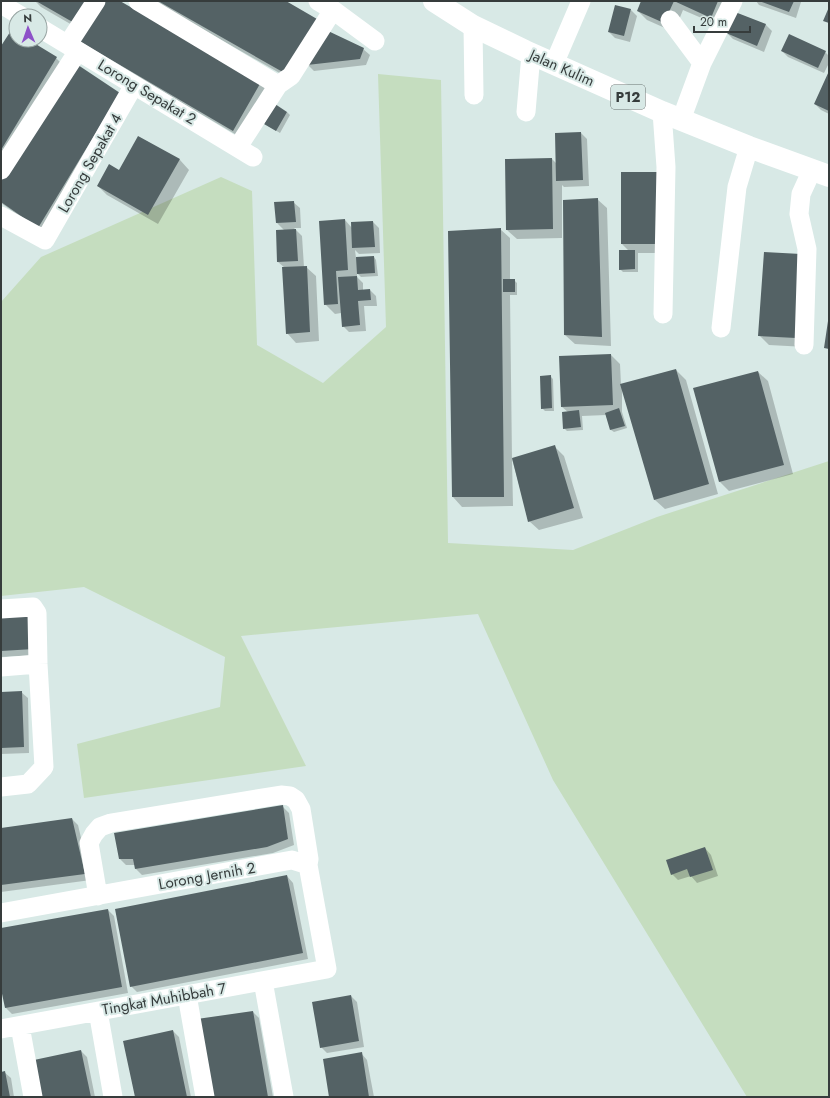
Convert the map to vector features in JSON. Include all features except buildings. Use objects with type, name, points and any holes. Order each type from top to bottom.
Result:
[{"type":"main road","name":"Jalan Kulim","points":[[434,1],[473,26],[531,54],[671,116],[749,147],[821,173]]},
{"type":"street","points":[[1,170],[73,48],[96,1]]},
{"type":"street","points":[[138,1],[278,86],[291,76],[326,5],[375,41]]},
{"type":"street","points":[[554,64],[581,1]]},
{"type":"street","points":[[663,314],[666,167],[671,116],[702,63],[733,1]]},
{"type":"street","points":[[670,20],[702,63]]},
{"type":"street","points":[[473,26],[474,95]]},
{"type":"street","name":"Lorong Sepakat 2","points":[[48,33],[245,152],[278,86]]},
{"type":"street","points":[[526,112],[531,54]]},
{"type":"street","name":"Lorong Sepakat 4","points":[[1,216],[45,240],[134,85]]},
{"type":"street","points":[[721,328],[737,187],[749,147]]},
{"type":"street","points":[[804,345],[807,249],[799,214],[801,194],[821,173]]},
{"type":"street","points":[[1,609],[33,607],[38,613],[38,664],[44,767],[28,784],[1,787]]},
{"type":"street","points":[[1,667],[38,664]]},
{"type":"street","points":[[98,896],[89,843],[100,827],[111,823],[281,795],[290,796],[296,800],[301,810],[309,859],[308,865]]},
{"type":"street","name":"Lorong Jernih 2","points":[[1,913],[292,860],[308,865]]},
{"type":"street","name":"Tingkat Muhibbah 7","points":[[6,1026],[98,1012],[327,969],[308,865]]},
{"type":"street","points":[[263,981],[284,1097]]},
{"type":"street","points":[[187,995],[205,1097]]},
{"type":"street","points":[[98,1012],[113,1097]]},
{"type":"street","points":[[6,1026],[33,1097]]},
{"type":"green space","points":[[378,74],[441,80],[448,543],[573,550],[657,517],[829,461],[829,1097],[747,1097],[553,780],[478,614],[241,636],[306,766],[84,798],[77,744],[220,707],[225,657],[84,587],[1,596],[1,302],[41,257],[221,177],[252,191],[257,345],[323,383],[386,327]]}]
